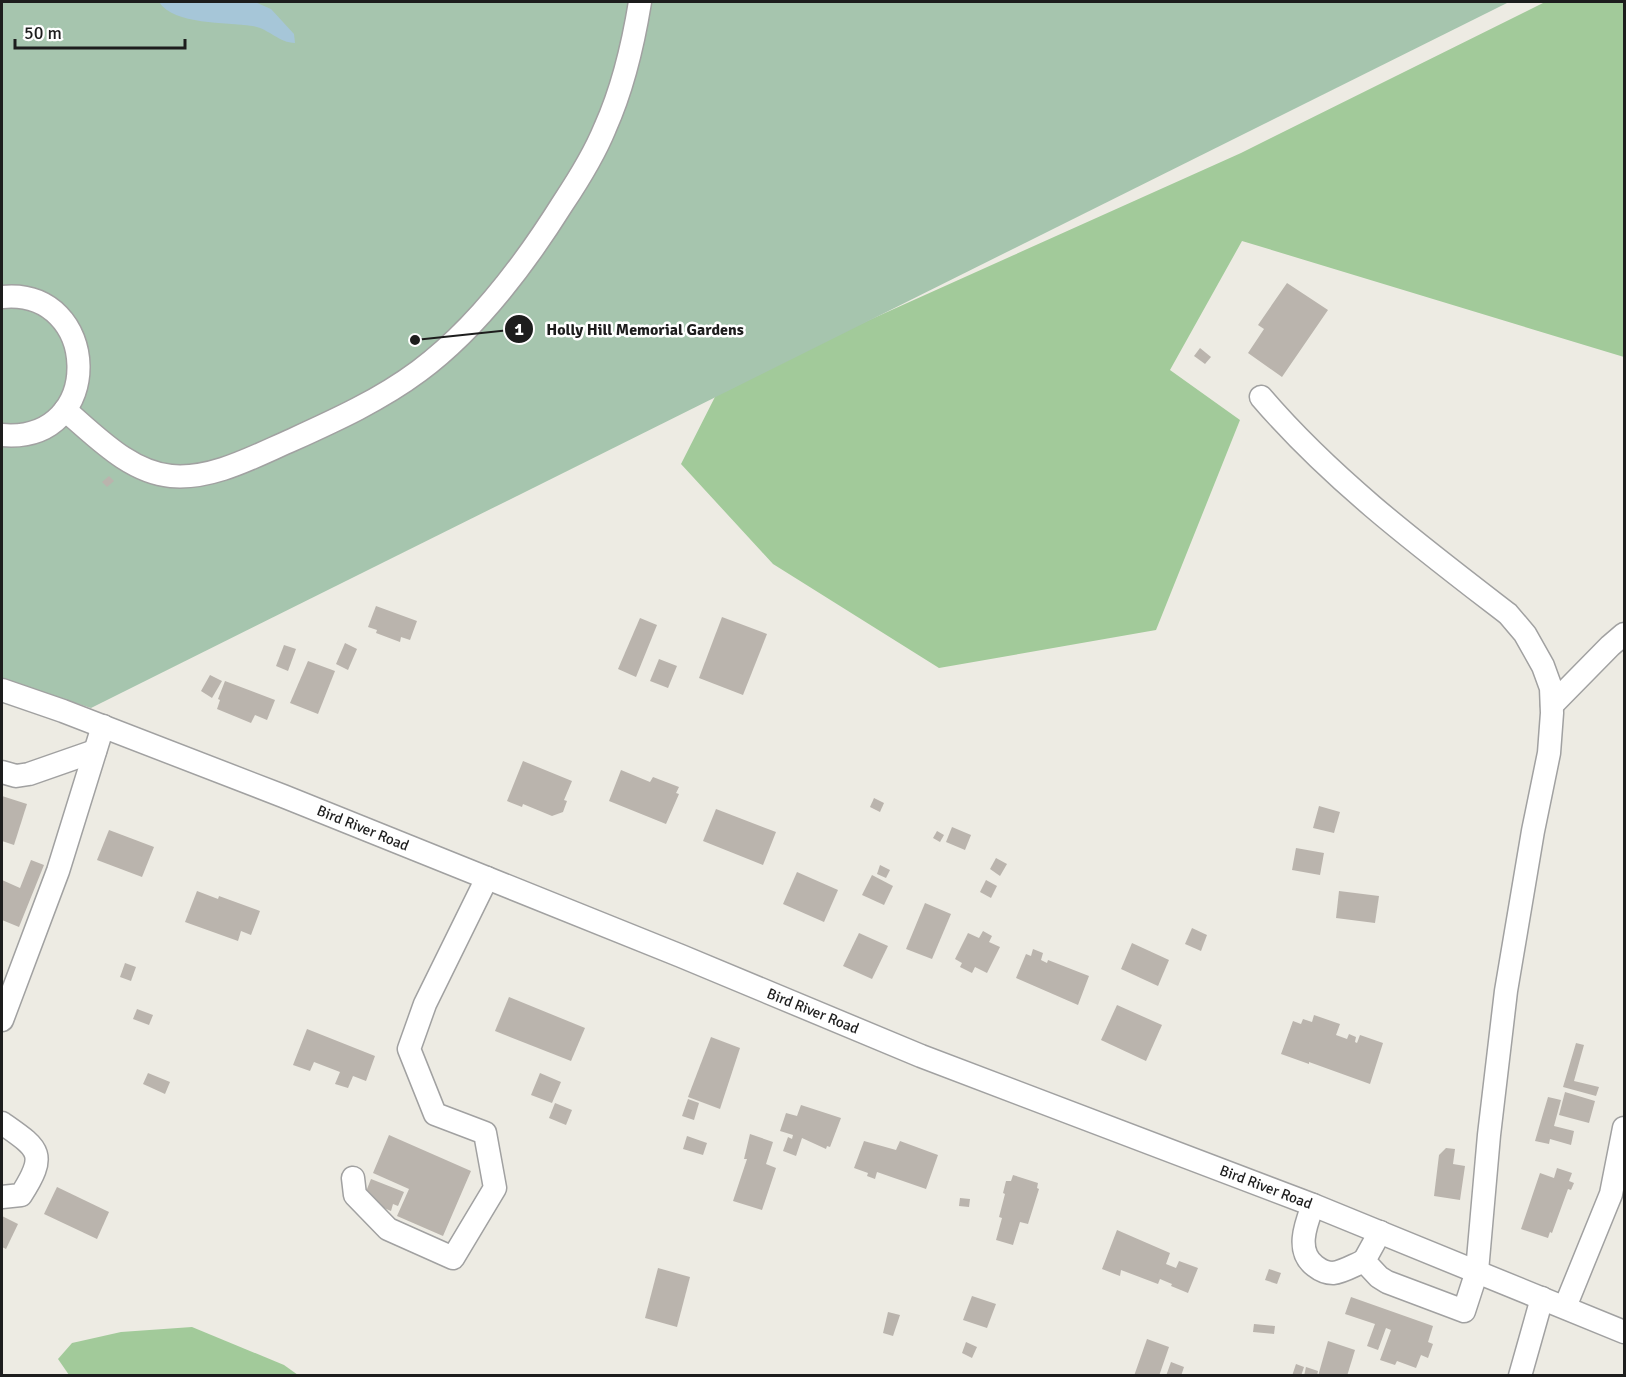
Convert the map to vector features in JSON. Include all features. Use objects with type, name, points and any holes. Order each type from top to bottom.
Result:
[{"type":"street","points":[[65,410],[113,450],[147,471],[170,476],[201,475],[254,457],[354,412],[420,371],[448,346],[496,296],[537,245],[588,165],[606,128],[624,78],[640,2]]},
{"type":"street","points":[[2,297],[27,298],[55,313],[67,327],[76,343],[80,372],[76,390],[65,410],[50,424],[34,433],[18,437],[2,435]]},
{"type":"street","points":[[1261,397],[1291,432],[1326,465],[1455,573],[1508,614],[1525,634],[1543,666],[1551,688],[1549,753],[1533,831],[1506,991],[1489,1135],[1477,1271],[1464,1311],[1387,1282],[1379,1277],[1364,1260]]},
{"type":"street","points":[[1552,705],[1624,634]]},
{"type":"street","name":"Bird River Road","points":[[3,694],[103,726],[487,878],[921,1056],[1312,1205],[1624,1332]]},
{"type":"street","points":[[2,1020],[57,871],[103,726]]},
{"type":"street","points":[[2,772],[16,776],[29,774],[95,751]]},
{"type":"street","points":[[353,1178],[355,1196],[388,1229],[453,1258],[495,1188],[485,1133],[435,1114],[409,1049],[425,1004],[487,878]]},
{"type":"street","points":[[2,1123],[26,1140],[34,1149],[37,1159],[35,1173],[21,1195],[2,1197]]},
{"type":"street","points":[[1565,1307],[1611,1194],[1624,1128]]},
{"type":"street","points":[[1312,1205],[1304,1232],[1305,1254],[1312,1264],[1321,1270],[1331,1273],[1364,1260],[1380,1232]]},
{"type":"street","points":[[1520,1376],[1542,1298]]},
{"type":"green space","points":[[2,2],[1509,2],[91,708],[2,679]]},
{"type":"green space","points":[[1545,2],[1624,2],[1624,357],[1242,241],[1170,370],[1240,420],[1156,630],[939,668],[773,564],[681,464],[720,387],[1241,153]]},
{"type":"green space","points":[[192,1327],[284,1365],[298,1375],[69,1375],[58,1359],[72,1343],[121,1332]]},
{"type":"water","points":[[159,2],[255,2],[271,9],[294,34],[295,43],[284,41],[258,27],[188,19],[176,15]]},
{"type":"building","points":[[1287,283],[1328,310],[1282,377],[1248,353],[1264,329],[1258,325]]},
{"type":"building","points":[[1200,348],[1211,357],[1205,364],[1194,356]]},
{"type":"building","points":[[109,476],[114,481],[107,487],[102,482]]},
{"type":"building","points":[[376,606],[417,621],[410,640],[401,637],[400,642],[376,633],[377,630],[368,627]]},
{"type":"building","points":[[722,617],[767,634],[743,695],[699,678]]},
{"type":"building","points":[[640,618],[657,625],[636,677],[618,669]]},
{"type":"building","points":[[345,643],[357,649],[348,670],[336,664]]},
{"type":"building","points":[[284,645],[296,649],[288,671],[276,666]]},
{"type":"building","points":[[659,659],[677,666],[668,688],[650,681]]},
{"type":"building","points":[[308,661],[335,671],[318,714],[290,703]]},
{"type":"building","points":[[210,675],[222,681],[212,698],[201,691]]},
{"type":"building","points":[[225,681],[275,700],[267,720],[255,715],[251,723],[217,709]]},
{"type":"building","points":[[523,761],[572,781],[564,800],[567,801],[563,812],[552,816],[523,804],[522,807],[507,801]]},
{"type":"building","points":[[621,770],[650,782],[653,777],[679,787],[676,793],[679,794],[666,824],[609,801]]},
{"type":"building","points":[[2,796],[27,804],[14,845],[2,841]]},
{"type":"building","points":[[874,798],[884,803],[880,812],[870,807]]},
{"type":"building","points":[[1319,806],[1340,812],[1334,833],[1313,828]]},
{"type":"building","points":[[716,809],[776,832],[763,865],[703,841]]},
{"type":"building","points":[[952,827],[971,835],[965,850],[946,842]]},
{"type":"building","points":[[109,830],[154,847],[142,877],[97,860]]},
{"type":"building","points":[[937,831],[944,835],[940,842],[933,838]]},
{"type":"building","points":[[1296,848],[1324,853],[1320,875],[1292,870]]},
{"type":"building","points":[[996,858],[1007,864],[1000,876],[990,869]]},
{"type":"building","points":[[31,860],[44,865],[19,927],[2,920],[2,880],[20,888]]},
{"type":"building","points":[[880,865],[890,870],[886,878],[877,874]]},
{"type":"building","points":[[797,872],[838,890],[824,922],[783,904]]},
{"type":"building","points":[[872,875],[893,886],[884,905],[862,895]]},
{"type":"building","points":[[986,880],[997,886],[991,898],[980,892]]},
{"type":"building","points":[[197,891],[218,899],[219,896],[260,911],[251,935],[241,931],[238,941],[185,922]]},
{"type":"building","points":[[1339,891],[1379,896],[1375,923],[1336,918]]},
{"type":"building","points":[[925,903],[951,914],[932,959],[906,949]]},
{"type":"building","points":[[1192,928],[1207,935],[1201,951],[1185,944]]},
{"type":"building","points":[[983,931],[992,936],[989,942],[1000,947],[987,973],[975,967],[972,973],[960,967],[962,963],[955,959],[968,933],[979,938]]},
{"type":"building","points":[[859,933],[888,946],[872,979],[843,966]]},
{"type":"building","points":[[1132,943],[1169,960],[1158,986],[1121,969]]},
{"type":"building","points":[[1033,949],[1043,953],[1041,960],[1047,963],[1048,960],[1089,976],[1078,1005],[1016,978],[1026,954],[1031,956]]},
{"type":"building","points":[[125,963],[136,967],[131,981],[120,977]]},
{"type":"building","points":[[509,997],[585,1028],[571,1061],[495,1031]]},
{"type":"building","points":[[1117,1005],[1162,1025],[1146,1061],[1101,1040]]},
{"type":"building","points":[[137,1009],[153,1015],[149,1025],[133,1019]]},
{"type":"building","points":[[1314,1015],[1340,1024],[1336,1035],[1347,1039],[1349,1034],[1356,1037],[1355,1042],[1357,1043],[1360,1035],[1383,1043],[1370,1084],[1281,1054],[1293,1021],[1301,1024],[1303,1019],[1312,1022]]},
{"type":"building","points":[[307,1029],[375,1056],[366,1081],[353,1076],[348,1088],[335,1084],[340,1072],[314,1062],[310,1071],[293,1065]]},
{"type":"building","points":[[711,1037],[740,1048],[720,1109],[688,1097]]},
{"type":"building","points":[[1576,1043],[1584,1045],[1574,1081],[1599,1087],[1596,1096],[1563,1087]]},
{"type":"building","points":[[148,1073],[170,1082],[165,1094],[143,1084]]},
{"type":"building","points":[[540,1073],[561,1082],[552,1103],[531,1095]]},
{"type":"building","points":[[1565,1092],[1595,1101],[1589,1123],[1559,1115]]},
{"type":"building","points":[[1548,1097],[1561,1100],[1554,1126],[1574,1131],[1571,1145],[1550,1139],[1549,1144],[1535,1141]]},
{"type":"building","points":[[688,1099],[699,1103],[694,1120],[682,1116]]},
{"type":"building","points":[[555,1103],[572,1110],[566,1125],[549,1118]]},
{"type":"building","points":[[801,1105],[841,1118],[830,1147],[827,1146],[826,1149],[802,1138],[796,1156],[783,1151],[788,1137],[792,1139],[793,1135],[780,1131],[786,1113],[797,1116]]},
{"type":"building","points":[[750,1134],[773,1142],[766,1164],[776,1168],[762,1210],[733,1201],[747,1159],[744,1159]]},
{"type":"building","points":[[389,1135],[471,1171],[443,1236],[397,1216],[409,1189],[373,1173]]},
{"type":"building","points":[[687,1136],[707,1143],[703,1155],[683,1149]]},
{"type":"building","points":[[864,1141],[896,1150],[900,1141],[938,1155],[926,1189],[877,1172],[875,1179],[867,1176],[868,1173],[854,1168]]},
{"type":"building","points":[[1446,1148],[1455,1149],[1453,1164],[1465,1166],[1460,1200],[1434,1196],[1439,1155]]},
{"type":"building","points":[[1557,1168],[1572,1173],[1569,1181],[1574,1183],[1571,1190],[1568,1189],[1552,1233],[1550,1232],[1548,1238],[1521,1229],[1540,1173],[1554,1178]]},
{"type":"building","points":[[1013,1175],[1038,1183],[1037,1188],[1039,1189],[1028,1224],[1020,1222],[1013,1245],[996,1240],[1002,1218],[999,1217],[1006,1181],[1011,1181]]},
{"type":"building","points":[[371,1179],[404,1192],[398,1206],[393,1204],[391,1211],[363,1199]]},
{"type":"building","points":[[57,1187],[109,1212],[97,1239],[44,1214]]},
{"type":"building","points":[[960,1198],[970,1199],[969,1207],[959,1206]]},
{"type":"building","points":[[2,1216],[18,1224],[6,1249],[2,1247]]},
{"type":"building","points":[[1117,1230],[1170,1253],[1166,1264],[1176,1268],[1179,1261],[1198,1268],[1188,1293],[1160,1279],[1158,1284],[1121,1270],[1120,1276],[1102,1269]]},
{"type":"building","points":[[658,1268],[690,1277],[677,1327],[645,1318]]},
{"type":"building","points":[[1269,1269],[1281,1273],[1277,1284],[1265,1280]]},
{"type":"building","points":[[972,1296],[996,1304],[987,1328],[963,1320]]},
{"type":"building","points":[[1351,1297],[1433,1326],[1428,1342],[1433,1344],[1428,1358],[1421,1355],[1416,1368],[1397,1361],[1395,1365],[1380,1360],[1391,1330],[1386,1328],[1378,1350],[1367,1346],[1375,1324],[1345,1314]]},
{"type":"building","points":[[888,1312],[900,1315],[893,1336],[883,1333]]},
{"type":"building","points":[[1254,1324],[1275,1326],[1274,1334],[1253,1332]]},
{"type":"building","points":[[1147,1339],[1169,1347],[1159,1376],[1134,1376]]},
{"type":"building","points":[[1328,1341],[1355,1350],[1347,1376],[1318,1376]]},
{"type":"building","points":[[966,1342],[977,1347],[972,1358],[962,1353]]},
{"type":"building","points":[[1171,1362],[1184,1367],[1181,1376],[1166,1376]]},
{"type":"building","points":[[1296,1364],[1304,1367],[1301,1376],[1292,1376]]},
{"type":"building","points":[[1306,1367],[1318,1371],[1317,1376],[1304,1376]]},
{"type":"place","name":"Holly Hill Memorial Gardens","points":[[415,340]]}]
